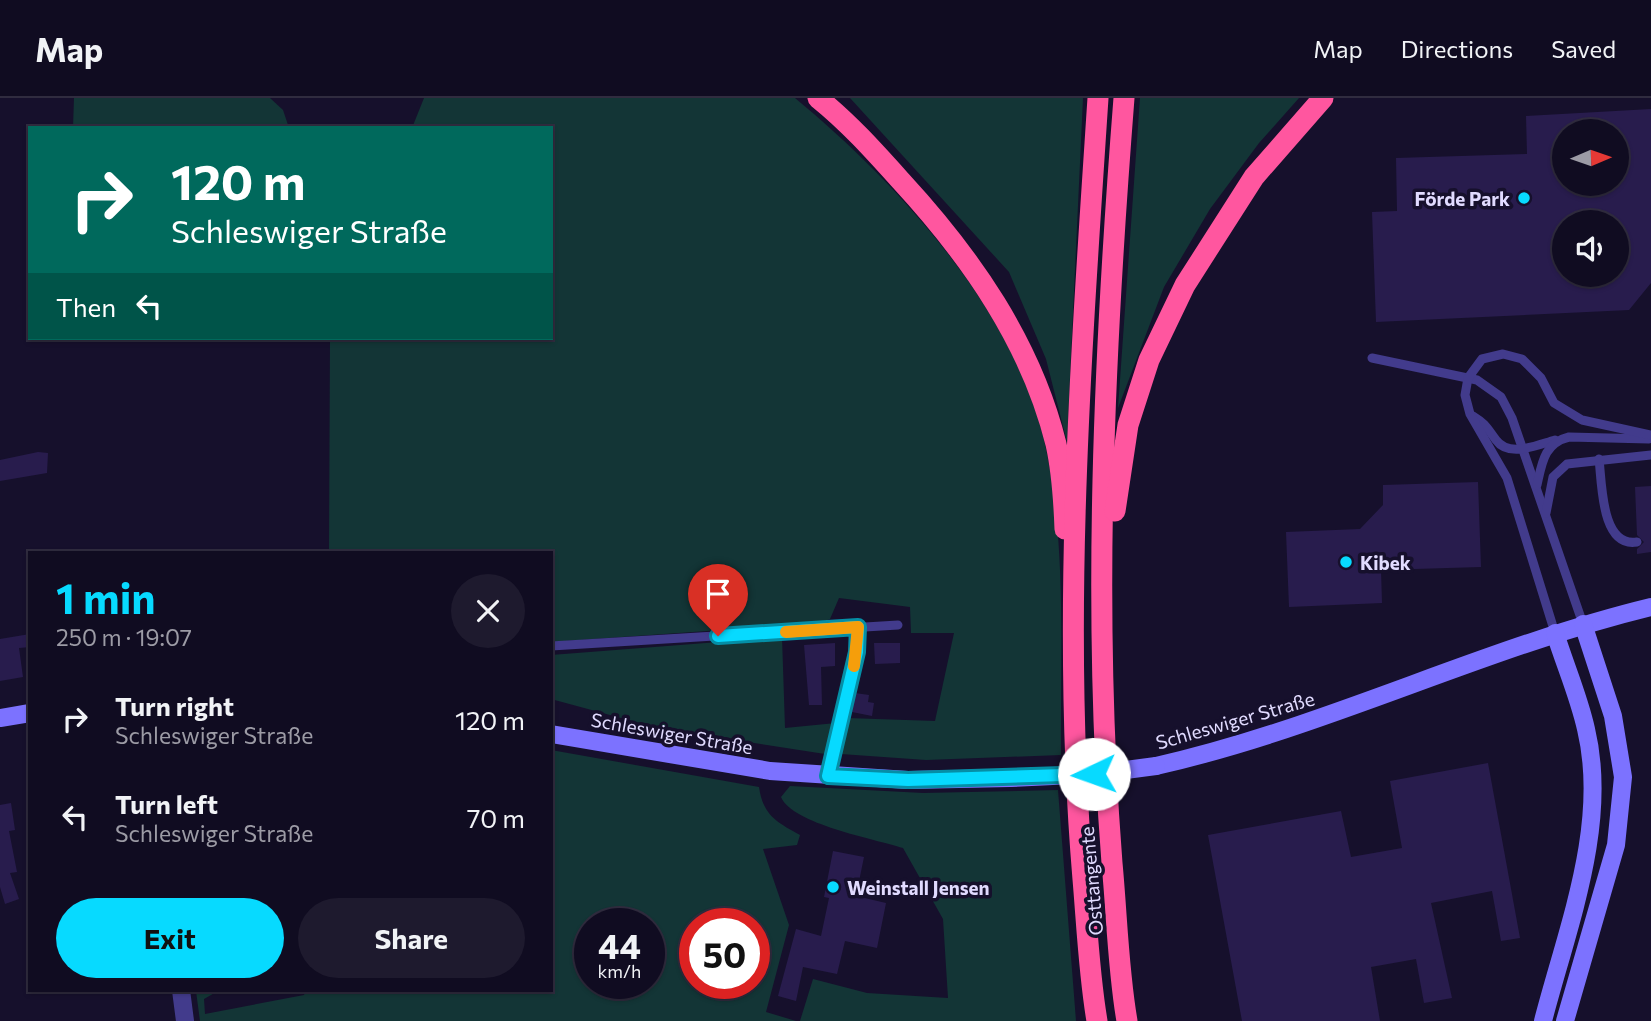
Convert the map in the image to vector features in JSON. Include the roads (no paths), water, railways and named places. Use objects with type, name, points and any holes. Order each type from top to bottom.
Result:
[{"type":"highway","points":[[818,98],[846,121],[943,227],[993,296],[1027,362],[1056,445],[1065,518],[1074,657]]},
{"type":"highway","points":[[1074,657],[1084,319],[1098,98]]},
{"type":"highway","points":[[1103,652],[1108,346],[1124,98]]},
{"type":"highway","points":[[1103,652],[1117,489],[1128,425],[1149,360],[1185,285],[1254,177],[1323,98]]},
{"type":"highway","name":"Osttangente","points":[[1103,652],[1108,808],[1127,1021]]},
{"type":"highway","name":"Osttangente","points":[[1074,657],[1078,816],[1097,1021]]},
{"type":"main road","name":"Schleswiger Straße","points":[[553,734],[770,771],[828,776],[908,780],[1094,774],[1156,765],[1281,731],[1555,633],[1651,607]]},
{"type":"main road","points":[[1566,1021],[1616,845],[1623,777],[1613,716],[1583,624]]},
{"type":"main road","points":[[1543,1021],[1589,843],[1593,813],[1593,781],[1587,729],[1555,633]]},
{"type":"main road","points":[[0,718],[28,713]]},
{"type":"street","points":[[181,992],[185,1021]]},
{"type":"lane","points":[[1555,633],[1507,478],[1470,414],[1465,395],[1468,378],[1482,359],[1503,354],[1521,359],[1541,379],[1554,403],[1582,420],[1651,437]]},
{"type":"lane","points":[[1372,358],[1477,380],[1501,397],[1512,418],[1583,624]]},
{"type":"lane","points":[[1470,414],[1488,426],[1496,441],[1504,447],[1523,449],[1569,437],[1651,437]]},
{"type":"lane","points":[[1536,487],[1544,456],[1557,440]]},
{"type":"lane","points":[[1546,515],[1553,477],[1567,464],[1651,456]]},
{"type":"lane","points":[[1599,459],[1607,520],[1619,539],[1637,542]]},
{"type":"lane","points":[[553,646],[898,625]]},
{"type":"lane","points":[[828,776],[857,652],[858,627]]},
{"type":"place","name":"Förde Park","points":[[1524,198]]},
{"type":"place","name":"Kibek","points":[[1346,562]]},
{"type":"place","name":"Weinstall Jensen","points":[[833,887]]}]
